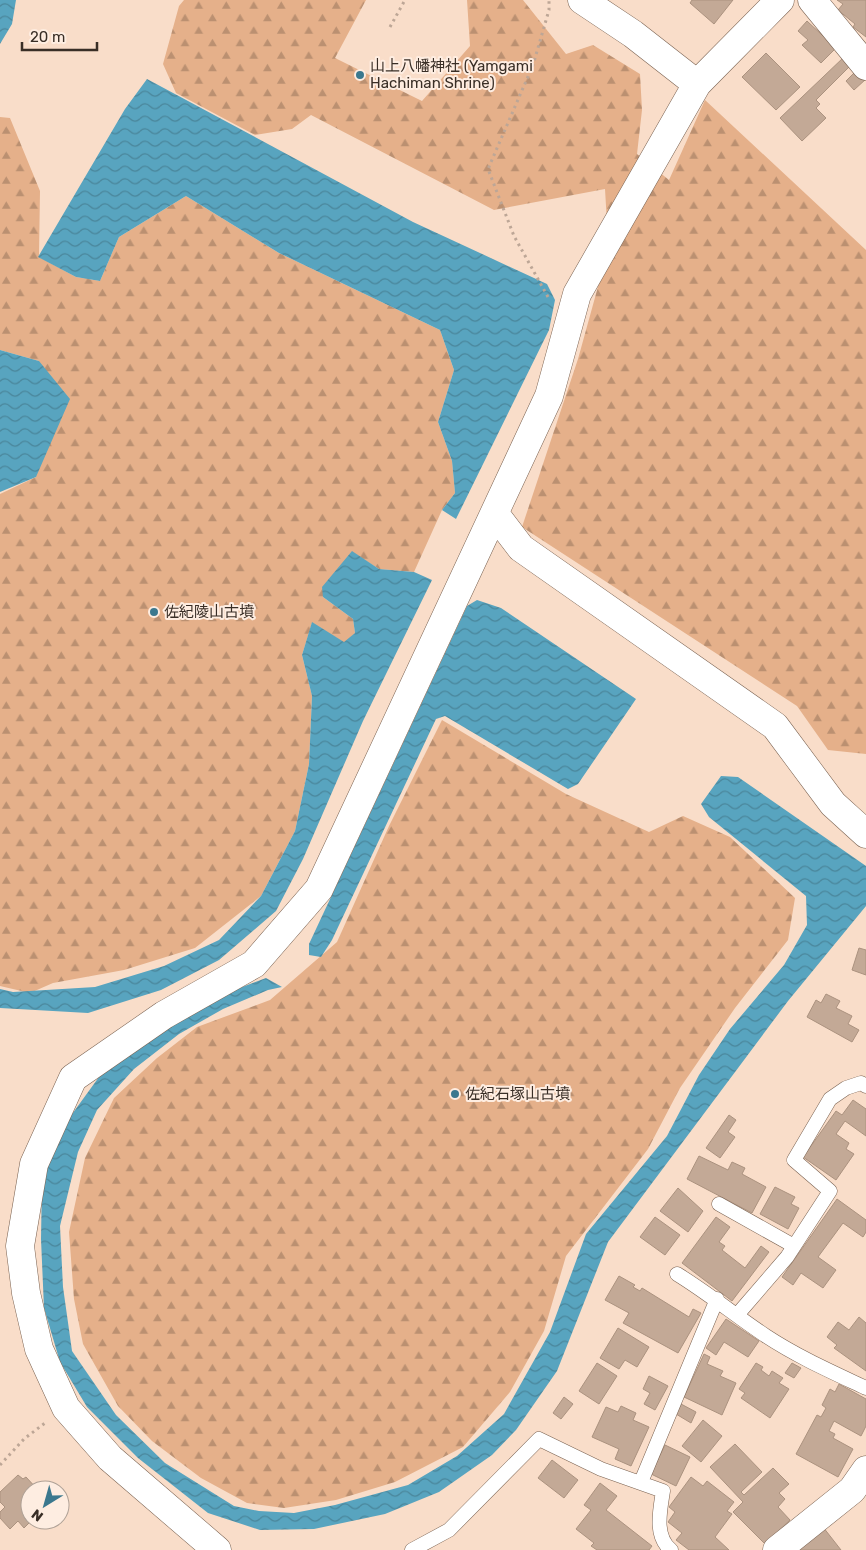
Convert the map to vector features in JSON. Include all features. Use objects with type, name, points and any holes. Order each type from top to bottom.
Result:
[{"type":"street","points":[[582,0],[633,34],[696,84]]},
{"type":"street","points":[[217,1550],[110,1458],[66,1408],[39,1349],[26,1294],[11,1260],[20,1246],[34,1164],[73,1078],[164,1015],[254,964],[319,889],[386,741],[495,514],[549,396],[577,294],[696,84],[780,0]]},
{"type":"street","points":[[812,0],[866,66]]},
{"type":"street","points":[[495,514],[521,548],[775,726],[833,804],[866,834]]},
{"type":"street","points":[[777,1550],[852,1490],[865,1475]]},
{"type":"lane","points":[[737,1315],[794,1246],[830,1191],[794,1160],[830,1099],[846,1088],[862,1083],[866,1086]]},
{"type":"lane","points":[[719,1204],[794,1246]]},
{"type":"lane","points":[[677,1274],[717,1299],[766,1336],[813,1363],[866,1388]]},
{"type":"lane","points":[[641,1482],[717,1299]]},
{"type":"lane","points":[[412,1550],[449,1530],[539,1439],[601,1469],[663,1491],[659,1521],[664,1543],[672,1550]]},
{"type":"path","points":[[390,27],[405,0]]},
{"type":"path","points":[[549,0],[549,10],[533,65],[488,169],[514,236],[567,332]]},
{"type":"path","points":[[0,1465],[24,1438],[66,1408]]},
{"type":"green space","points":[[184,0],[366,0],[335,58],[422,101],[470,46],[467,0],[523,0],[566,54],[593,45],[640,74],[642,110],[637,154],[669,180],[705,100],[866,250],[866,754],[828,750],[797,706],[522,527],[578,359],[599,283],[608,240],[605,189],[494,210],[311,115],[292,129],[255,135],[176,93],[163,64],[179,6]]},
{"type":"green space","points":[[0,117],[10,118],[40,191],[39,257],[76,277],[100,281],[119,237],[186,196],[279,253],[440,330],[454,370],[438,422],[452,461],[455,493],[442,510],[414,572],[379,569],[352,552],[323,597],[353,619],[355,633],[345,643],[312,623],[302,655],[312,696],[309,764],[295,831],[261,896],[195,948],[124,970],[53,983],[30,993],[0,986],[0,494],[36,477],[39,361],[0,350]]},
{"type":"green space","points":[[442,720],[566,794],[649,832],[683,816],[730,837],[795,898],[788,940],[735,1008],[680,1088],[648,1149],[566,1256],[544,1331],[510,1392],[463,1447],[395,1482],[336,1500],[284,1508],[247,1503],[201,1478],[152,1441],[118,1406],[83,1344],[74,1299],[69,1232],[85,1158],[114,1098],[157,1058],[197,1027],[270,1000],[337,942],[389,826]]},
{"type":"water","points":[[0,0],[16,0],[12,24],[0,44]]},
{"type":"water","points":[[147,79],[413,222],[547,284],[555,300],[549,330],[456,519],[442,510],[455,493],[452,461],[438,422],[454,370],[440,330],[279,253],[186,196],[119,237],[100,281],[76,277],[38,257],[125,109]]},
{"type":"water","points":[[0,350],[39,361],[70,399],[36,477],[0,492]]},
{"type":"water","points":[[352,551],[379,569],[414,572],[432,580],[363,721],[303,859],[276,911],[219,960],[161,990],[88,1013],[0,1008],[0,989],[13,992],[95,987],[164,966],[219,940],[261,896],[295,831],[309,764],[312,696],[302,655],[312,622],[344,642],[355,633],[353,619],[323,597],[322,587]]},
{"type":"water","points":[[477,600],[501,608],[636,699],[578,784],[568,789],[445,716],[436,719],[332,940],[321,957],[309,955],[309,944],[467,606]]},
{"type":"water","points":[[721,776],[738,777],[866,866],[866,906],[788,1001],[608,1242],[557,1371],[516,1430],[492,1455],[439,1492],[385,1514],[314,1529],[260,1530],[208,1513],[138,1458],[87,1407],[60,1362],[44,1308],[41,1239],[42,1179],[67,1121],[99,1077],[144,1038],[200,1003],[266,978],[282,987],[268,990],[223,1009],[179,1034],[134,1069],[97,1110],[78,1152],[60,1226],[63,1287],[72,1351],[116,1415],[165,1463],[234,1506],[259,1511],[294,1513],[335,1505],[408,1485],[457,1456],[504,1414],[550,1332],[586,1234],[667,1136],[699,1075],[730,1029],[784,965],[807,925],[806,896],[709,817],[701,804]]},
{"type":"building","points":[[692,0],[733,0],[714,24],[690,3]]},
{"type":"building","points":[[837,0],[866,0],[866,37],[853,27],[855,24],[838,10],[843,4]]},
{"type":"building","points":[[807,21],[836,48],[821,63],[802,45],[808,40],[798,31]]},
{"type":"building","points":[[766,53],[800,87],[776,110],[742,77]]},
{"type":"building","points":[[844,57],[851,65],[816,100],[820,104],[816,108],[826,118],[802,141],[780,118]]},
{"type":"building","points":[[857,70],[866,79],[854,90],[846,81]]},
{"type":"building","points":[[859,948],[866,950],[866,975],[852,970]]},
{"type":"building","points":[[826,994],[840,1001],[836,1008],[852,1016],[848,1024],[859,1030],[852,1042],[807,1017],[816,1000],[821,1003]]},
{"type":"building","points":[[853,1100],[866,1109],[866,1136],[845,1121],[836,1134],[849,1143],[846,1149],[854,1154],[836,1180],[803,1157],[836,1111],[842,1115]]},
{"type":"building","points":[[729,1115],[736,1120],[728,1132],[735,1137],[720,1158],[706,1148]]},
{"type":"building","points":[[699,1156],[728,1170],[732,1162],[745,1168],[742,1174],[766,1187],[752,1213],[687,1179]]},
{"type":"building","points":[[775,1187],[795,1197],[791,1204],[799,1208],[788,1229],[760,1214]]},
{"type":"building","points":[[678,1188],[703,1211],[688,1232],[660,1211]]},
{"type":"building","points":[[837,1199],[866,1220],[866,1232],[863,1237],[843,1223],[818,1257],[836,1270],[823,1288],[801,1273],[793,1285],[782,1277]]},
{"type":"building","points":[[655,1217],[680,1235],[665,1255],[640,1237]]},
{"type":"building","points":[[716,1217],[730,1227],[719,1242],[725,1246],[722,1250],[745,1268],[761,1246],[769,1252],[732,1301],[682,1263]]},
{"type":"building","points":[[619,1276],[635,1285],[633,1287],[640,1291],[642,1288],[689,1317],[693,1309],[701,1313],[678,1353],[623,1323],[629,1313],[605,1300]]},
{"type":"building","points":[[859,1317],[866,1323],[866,1371],[834,1348],[837,1345],[827,1337],[838,1322],[849,1330]]},
{"type":"building","points":[[726,1319],[759,1341],[748,1357],[724,1342],[716,1355],[706,1348]]},
{"type":"building","points":[[618,1328],[649,1347],[637,1367],[625,1360],[619,1369],[600,1358]]},
{"type":"building","points":[[704,1354],[710,1357],[707,1364],[723,1371],[720,1376],[736,1383],[722,1415],[684,1397]]},
{"type":"building","points":[[597,1363],[617,1376],[599,1404],[579,1391]]},
{"type":"building","points":[[756,1363],[763,1367],[761,1370],[769,1376],[772,1371],[783,1378],[779,1383],[789,1389],[770,1418],[741,1398],[745,1393],[739,1389]]},
{"type":"building","points":[[792,1363],[801,1368],[794,1378],[785,1373]]},
{"type":"building","points":[[649,1376],[668,1386],[655,1410],[644,1404],[650,1393],[643,1389]]},
{"type":"building","points":[[839,1384],[866,1399],[866,1426],[861,1436],[834,1421],[829,1431],[835,1434],[833,1438],[853,1449],[838,1477],[796,1454],[817,1415],[821,1417],[826,1408],[822,1405],[830,1389],[835,1392]]},
{"type":"building","points":[[564,1397],[573,1404],[561,1419],[553,1413]]},
{"type":"building","points":[[681,1404],[696,1412],[691,1423],[676,1414]]},
{"type":"building","points":[[621,1406],[636,1413],[633,1420],[649,1427],[631,1466],[615,1459],[619,1449],[592,1437],[606,1407],[618,1412]]},
{"type":"building","points":[[703,1420],[722,1436],[701,1462],[682,1446]]},
{"type":"building","points":[[735,1444],[762,1472],[741,1492],[744,1495],[773,1468],[789,1484],[779,1493],[785,1499],[778,1507],[790,1520],[765,1544],[733,1512],[743,1502],[710,1467]]},
{"type":"building","points":[[665,1445],[690,1457],[676,1486],[651,1474]]},
{"type":"building","points":[[552,1460],[578,1480],[564,1498],[538,1478]]},
{"type":"building","points":[[18,1475],[23,1479],[26,1477],[29,1480],[20,1480],[20,1523],[18,1521],[10,1529],[0,1518],[0,1512],[5,1507],[0,1502],[0,1492]]},
{"type":"building","points":[[691,1477],[703,1486],[707,1481],[734,1502],[727,1511],[732,1514],[715,1537],[729,1550],[689,1550],[676,1540],[682,1533],[668,1522],[675,1512],[669,1507]]},
{"type":"building","points":[[600,1483],[617,1496],[606,1510],[652,1546],[649,1550],[597,1550],[591,1546],[594,1543],[576,1529],[591,1510],[584,1505]]},
{"type":"building","points":[[823,1527],[841,1550],[793,1550]]},
{"type":"place","name":"山上八幡神社 (Yamgami Hachiman Shrine)","points":[[360,75]]},
{"type":"place","name":"佐紀陵山古墳","points":[[154,612]]},
{"type":"place","name":"佐紀石塚山古墳","points":[[455,1094]]}]
